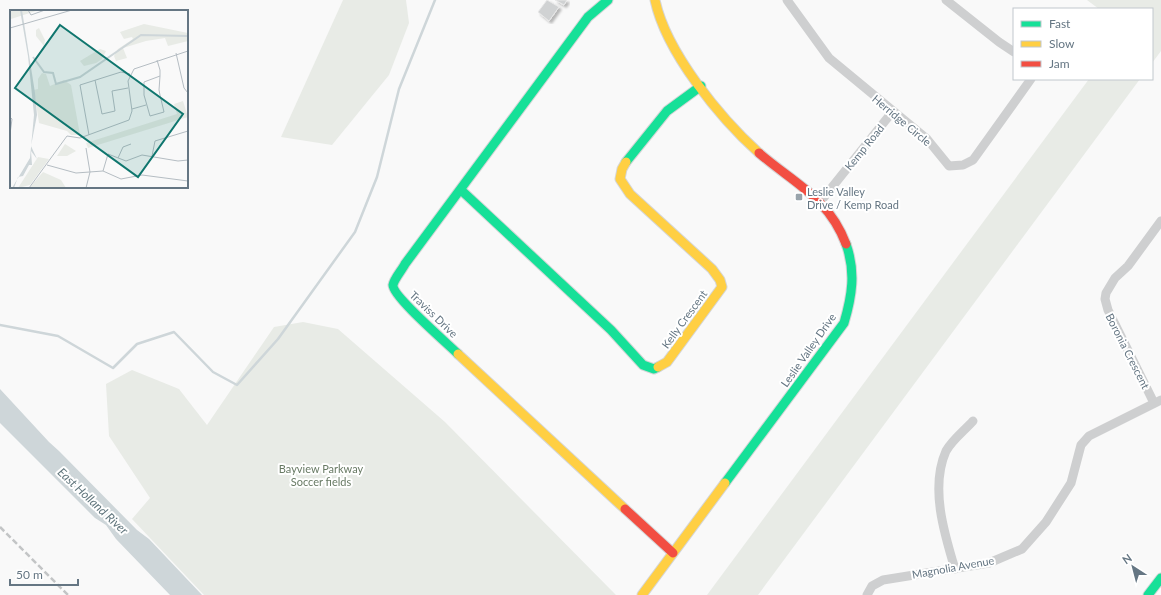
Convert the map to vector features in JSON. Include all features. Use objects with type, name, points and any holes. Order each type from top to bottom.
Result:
[{"type":"street","name":"Traviss Drive","points":[[608,0],[588,17],[399,272],[393,284],[394,291],[410,309],[673,553]]},
{"type":"street","name":"Leslie Valley Drive","points":[[642,595],[844,323],[854,282],[852,258],[847,243],[830,213],[821,201],[755,150],[735,130],[701,86],[663,28],[655,0]]},
{"type":"street","name":"Herridge Circle","points":[[787,0],[829,58],[927,139],[949,166],[956,167],[973,160],[1030,80]]},
{"type":"street","points":[[946,0],[1013,51]]},
{"type":"street","name":"Kelly Crescent","points":[[461,190],[610,330],[643,365],[654,369],[660,367],[667,362],[709,308],[722,287],[720,280],[712,269],[630,194],[620,179],[622,169],[632,154],[667,111],[701,86]]},
{"type":"street","name":"Kemp Road","points":[[821,201],[893,112]]},
{"type":"street","name":"Boronia Crescent","points":[[1158,402],[1108,310],[1105,299],[1106,293],[1115,278],[1128,266],[1161,221]]},
{"type":"street","name":"Magnolia Avenue","points":[[866,595],[872,586],[883,580],[989,563],[1022,549],[1046,522],[1071,483],[1081,445],[1085,440],[1104,427],[1158,402]]},
{"type":"street","points":[[955,569],[938,495],[938,476],[947,450],[972,421]]},
{"type":"street","points":[[1148,595],[1161,578]]},
{"type":"green space","points":[[343,0],[406,0],[409,23],[389,75],[332,145],[281,137]]},
{"type":"green space","points":[[1087,0],[1161,0],[1161,51],[1153,62],[1153,8],[1098,8]]},
{"type":"green space","points":[[1088,80],[1139,80],[758,595],[707,595]]},
{"type":"green space","name":"Bayview Parkway Soccer fields","points":[[303,322],[338,329],[445,422],[616,595],[204,595],[132,519],[150,498],[109,436],[106,384],[132,370],[179,389],[207,425],[274,327]]},
{"type":"water","name":"East Holland River","points":[[0,389],[49,442],[137,530],[149,539],[202,595],[170,595],[116,539],[106,525],[95,518],[0,423]]},
{"type":"building","points":[[547,0],[559,7],[549,21],[538,12]]},
{"type":"building","points":[[555,0],[567,0],[564,5]]},
{"type":"waterway","points":[[0,325],[58,336],[113,368],[137,344],[174,332],[213,372],[237,385],[278,339],[355,232],[377,177],[399,89],[435,0]]},
{"type":"railway","points":[[0,527],[68,595]]},
{"type":"traffic: fast","points":[[458,354],[421,320],[401,299],[395,291],[393,285],[396,277],[588,17],[608,0]]},
{"type":"traffic: fast","points":[[626,162],[667,111],[701,86]]},
{"type":"traffic: fast","points":[[461,190],[611,330],[643,365],[654,369],[658,367]]},
{"type":"traffic: fast","points":[[725,483],[844,323],[852,284],[851,264],[846,244]]},
{"type":"traffic: fast","points":[[1148,595],[1161,578]]},
{"type":"traffic: slow","points":[[655,0],[661,20],[670,41],[696,83],[728,122],[759,153]]},
{"type":"traffic: slow","points":[[626,162],[622,169],[620,179],[630,194],[712,269],[720,280],[722,287],[667,362],[658,367]]},
{"type":"traffic: slow","points":[[458,354],[625,509]]},
{"type":"traffic: slow","points":[[642,595],[725,483]]},
{"type":"traffic: jam","points":[[759,153],[809,192],[820,203],[830,214],[839,228],[846,244]]},
{"type":"traffic: jam","points":[[625,509],[673,553]]},
{"type":"place","name":"Leslie Valley Drive / Kemp Road","points":[[799,197]]}]
